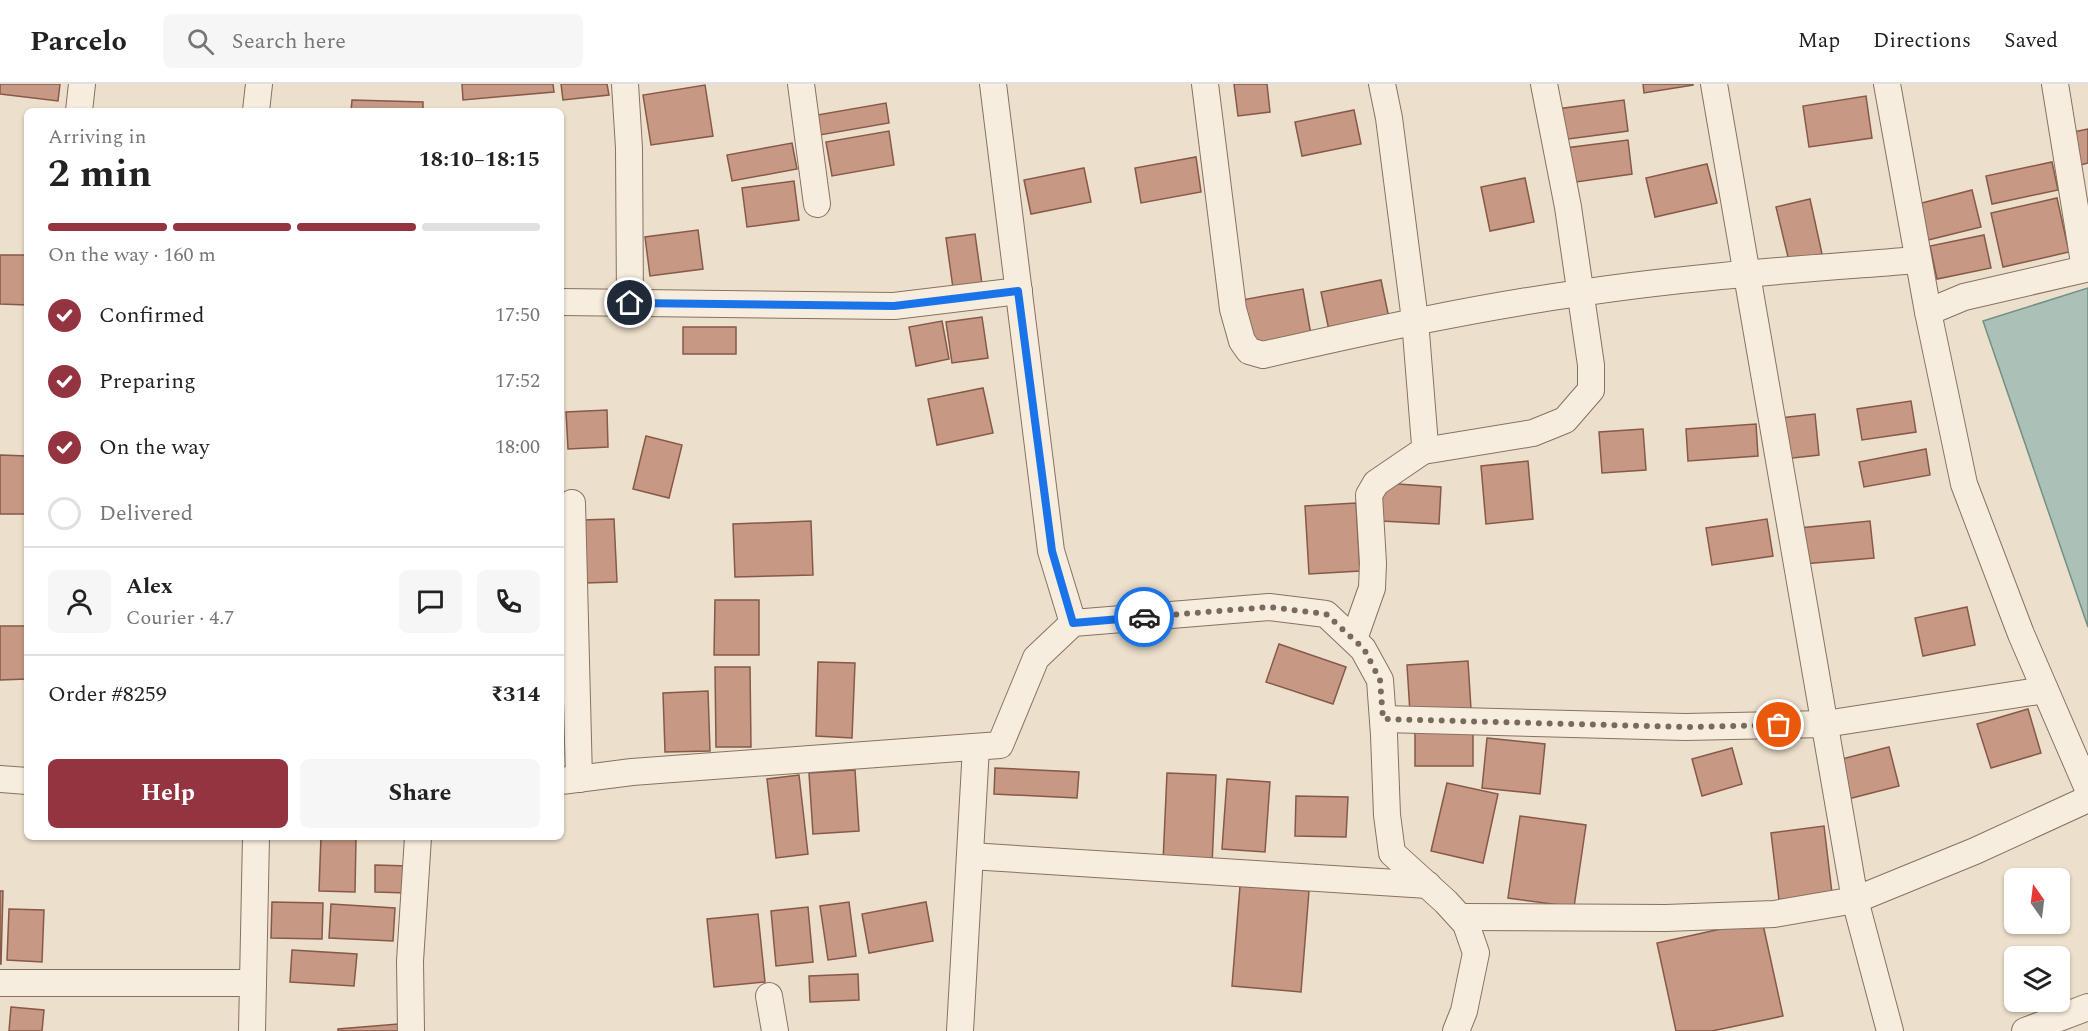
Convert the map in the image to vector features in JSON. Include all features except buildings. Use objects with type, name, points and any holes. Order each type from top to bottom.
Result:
[{"type":"street","points":[[79,108],[82,84]]},
{"type":"street","points":[[256,108],[259,84]]},
{"type":"street","points":[[625,84],[629,147],[630,303]]},
{"type":"street","points":[[801,84],[817,204]]},
{"type":"street","points":[[993,84],[1052,551],[1073,623]]},
{"type":"street","points":[[1205,84],[1233,309],[1242,341],[1249,351],[1263,355],[1415,320],[1581,292],[1747,274],[1918,260]]},
{"type":"street","points":[[1382,84],[1389,118],[1415,320],[1425,445],[1423,452]]},
{"type":"street","points":[[1354,639],[1371,588],[1373,563],[1369,495],[1376,483],[1423,452],[1533,433],[1565,420],[1591,390],[1591,366],[1568,207],[1544,84]]},
{"type":"street","points":[[1714,84],[1855,900],[1890,1031]]},
{"type":"street","points":[[1887,84],[1928,312],[1964,484],[2021,634],[2088,789]]},
{"type":"street","points":[[1928,312],[1964,297],[2087,269],[2055,84]]},
{"type":"street","points":[[564,302],[894,306],[1018,291]]},
{"type":"street","points":[[572,503],[570,780],[632,772],[1000,746],[1036,658],[1073,623],[1269,607],[1326,614],[1364,649],[1380,680],[1387,815],[1392,853],[1461,917],[1466,924],[1476,953],[1464,1011],[1456,1031]]},
{"type":"street","points":[[1383,719],[1685,727],[1825,724],[2045,690]]},
{"type":"street","points":[[960,1031],[976,747]]},
{"type":"street","points":[[0,779],[24,781]]},
{"type":"street","points":[[1461,917],[1666,918],[1774,914],[1855,900],[1975,851],[2088,799]]},
{"type":"street","points":[[252,1031],[256,840]]},
{"type":"street","points":[[411,1031],[410,961],[418,840]]},
{"type":"street","points":[[970,856],[1428,885]]},
{"type":"street","points":[[0,983],[253,983]]},
{"type":"street","points":[[769,996],[776,1031]]},
{"type":"street","points":[[2025,1031],[2088,1007]]},
{"type":"shaded area","points":[[2088,288],[2088,627],[1983,321]]},
{"type":"way so far","points":[[1144,617],[1269,607],[1326,614],[1364,649],[1380,680],[1383,719],[1685,727],[1779,725]]},
{"type":"route","points":[[630,303],[894,306],[1018,291],[1052,551],[1073,623],[1144,617]]}]
